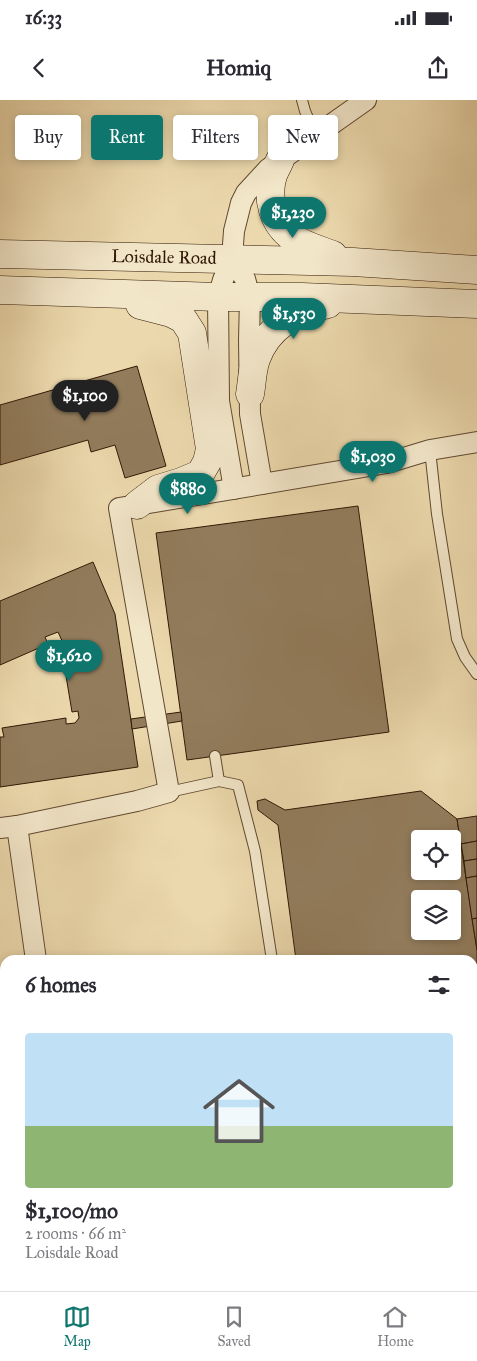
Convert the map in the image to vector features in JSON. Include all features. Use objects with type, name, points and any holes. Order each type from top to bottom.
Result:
[{"type":"main road","points":[[280,160],[273,174],[270,201],[281,227],[308,246],[353,262]]},
{"type":"main road","name":"Loisdale Road","points":[[0,254],[353,262],[477,270]]},
{"type":"main road","points":[[0,290],[477,304]]},
{"type":"main road","points":[[67,292],[135,304],[171,313],[183,320],[192,333],[210,449],[207,462],[200,474],[158,489],[137,505]]},
{"type":"main road","points":[[250,394],[256,360],[265,342],[274,330],[285,320],[303,311],[350,299]]},
{"type":"street","points":[[338,120],[366,100]]},
{"type":"street","points":[[234,490],[219,400],[218,297],[232,258],[234,231],[241,203],[246,193],[268,169],[280,160]]},
{"type":"street","points":[[232,258],[245,280],[250,297],[250,414],[262,484]]},
{"type":"street","points":[[35,955],[8,827],[169,792],[119,508],[387,463],[430,450],[477,442]]},
{"type":"lane","points":[[302,100],[307,115]]},
{"type":"lane","points":[[430,450],[437,514],[457,639],[465,657],[477,674]]},
{"type":"lane","points":[[215,756],[219,781]]},
{"type":"lane","points":[[169,792],[219,781],[238,785],[255,851],[271,955]]},
{"type":"building","points":[[137,366],[166,466],[125,478],[115,445],[91,452],[88,440],[0,465],[0,405]]},
{"type":"building","points":[[358,506],[389,732],[187,760],[156,533]]},
{"type":"building","points":[[93,562],[115,614],[138,767],[0,787],[0,737],[4,737],[2,728],[66,718],[66,724],[75,723],[79,718],[78,711],[72,712],[63,658],[58,648],[64,645],[58,632],[45,637],[48,644],[0,665],[0,601]]},
{"type":"building","points":[[181,712],[182,721],[132,729],[131,719]]},
{"type":"building","points":[[421,791],[457,819],[459,830],[411,830],[411,880],[461,880],[461,845],[477,955],[295,955],[278,825],[258,810],[257,801],[265,799],[285,810]]},
{"type":"building","points":[[477,816],[477,841],[461,844],[461,830],[459,830],[457,819]]},
{"type":"building","points":[[477,841],[477,859],[464,861],[461,844]]},
{"type":"building","points":[[477,859],[477,876],[466,878],[464,861]]},
{"type":"building","points":[[477,876],[477,918],[472,919],[466,878]]},
{"type":"building","points":[[477,918],[477,950],[472,919]]}]
